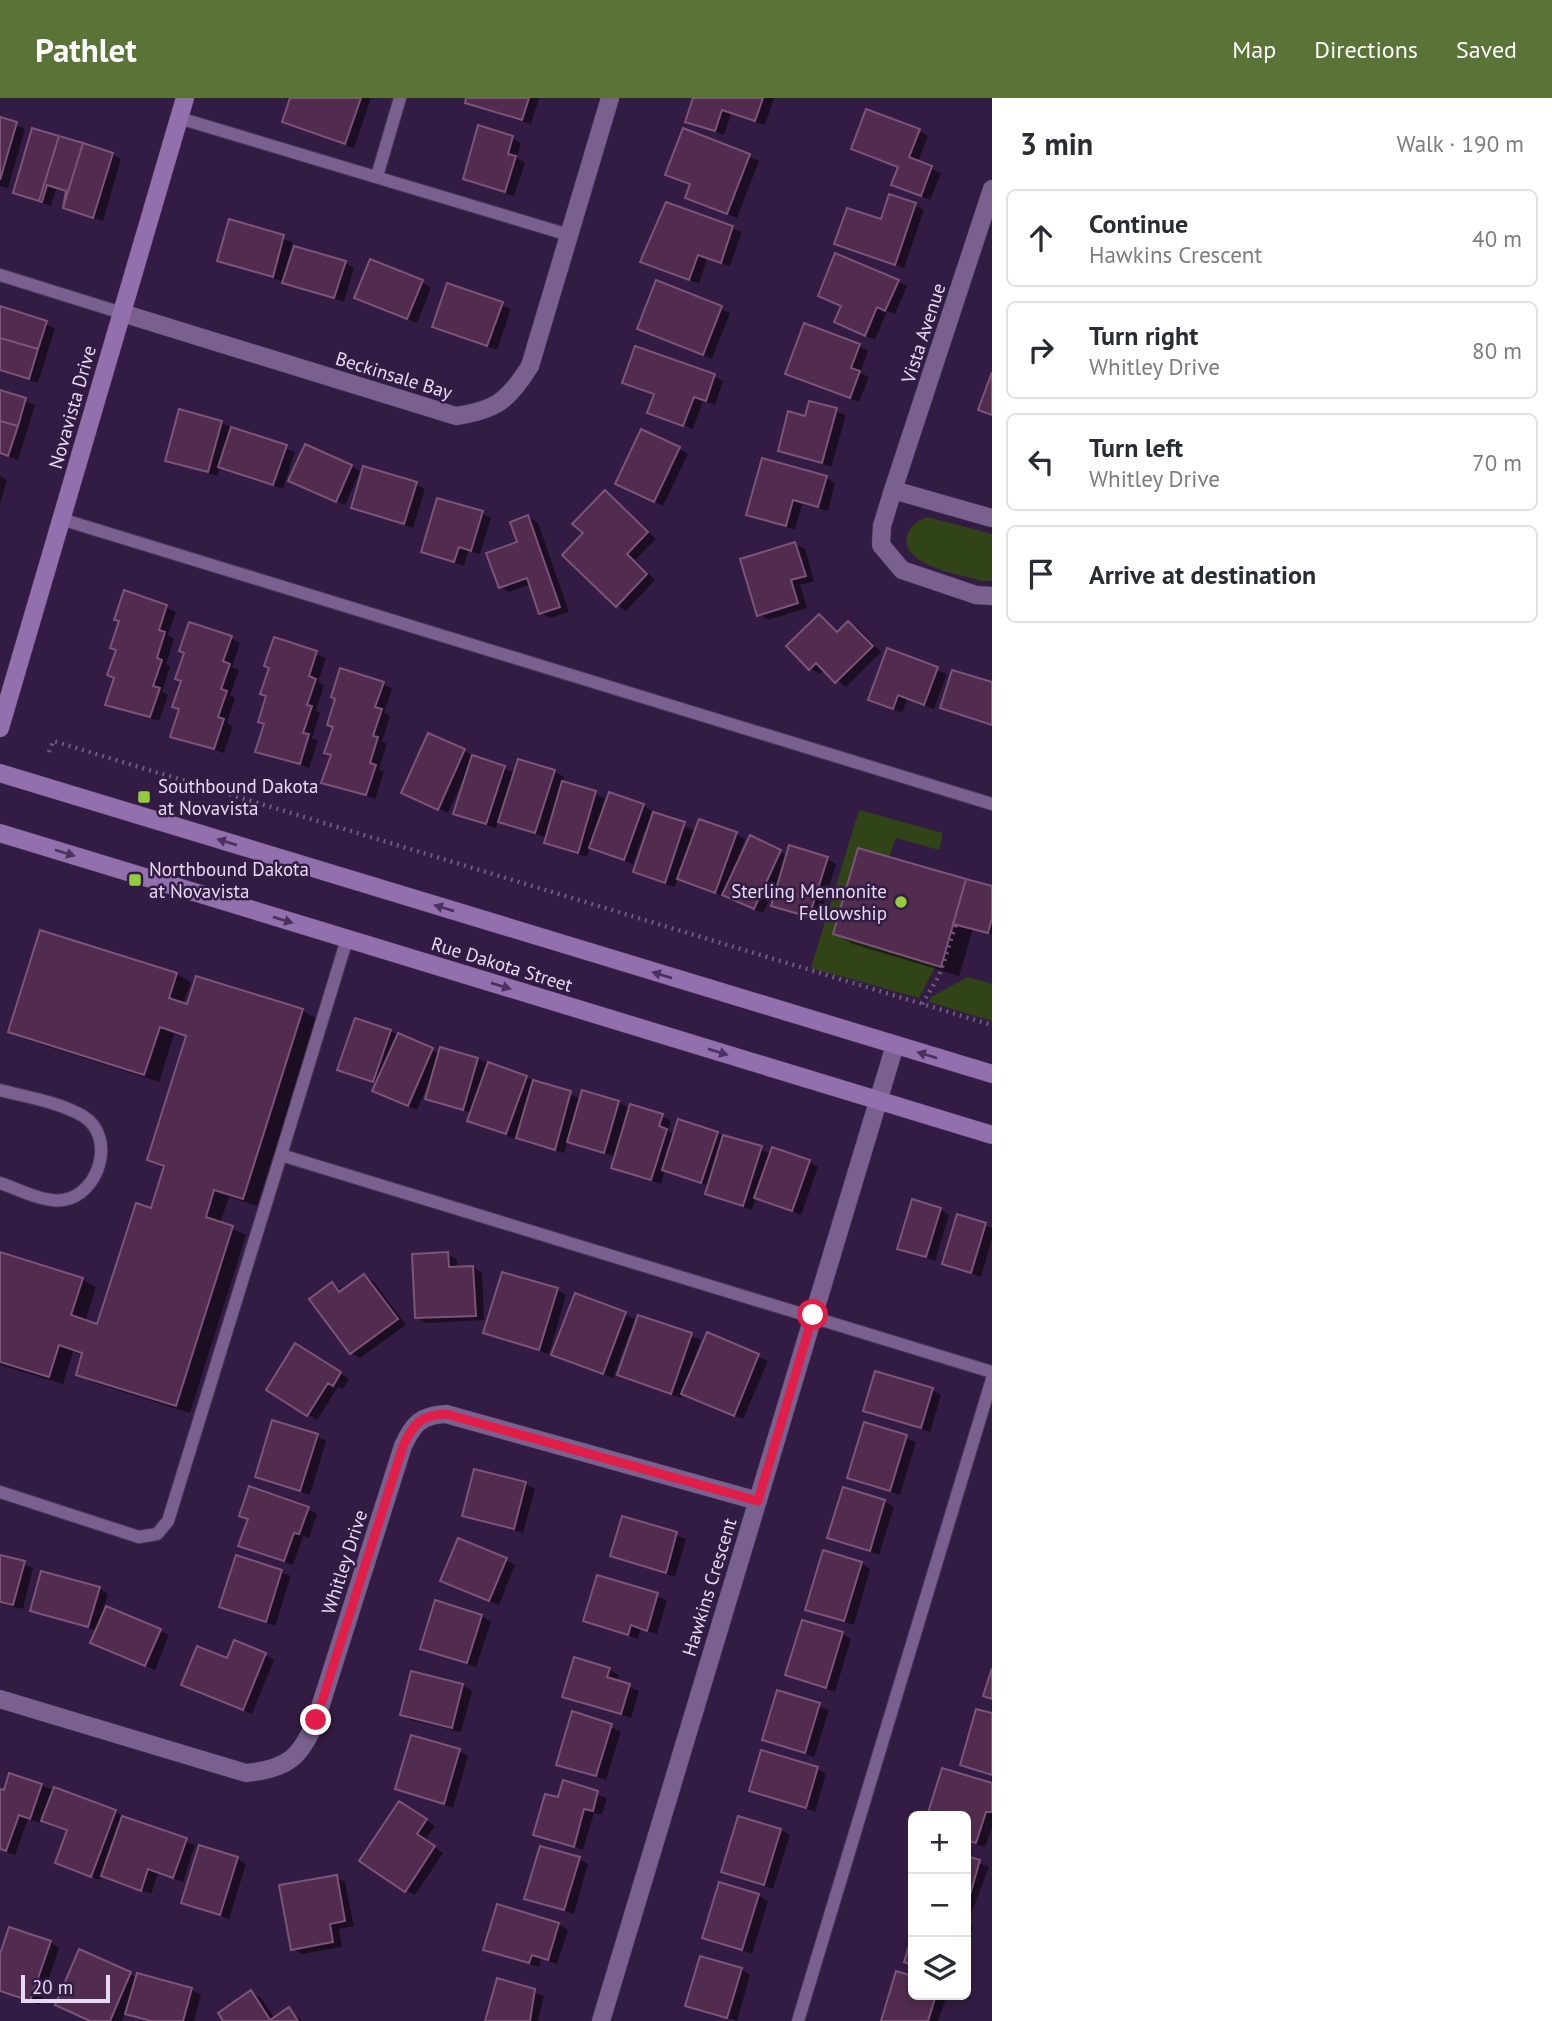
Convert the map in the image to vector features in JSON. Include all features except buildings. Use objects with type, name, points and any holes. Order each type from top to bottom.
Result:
[{"type":"main road","name":"Novavista Drive","points":[[0,728],[185,98]]},
{"type":"main road","name":"Rue Dakota Street","points":[[0,773],[992,1074]]},
{"type":"main road","name":"Rue Dakota Street","points":[[0,834],[992,1135]]},
{"type":"street","name":"Beckinsale Bay","points":[[122,313],[456,416],[485,411],[500,404],[517,387],[530,366],[610,98]]},
{"type":"street","name":"Vista Avenue","points":[[992,189],[893,490],[882,526],[881,545],[889,558],[902,570],[976,595],[992,596]]},
{"type":"street","points":[[893,490],[992,518]]},
{"type":"street","name":"Hawkins Crescent","points":[[601,2021],[895,1045]]},
{"type":"street","name":"Whitley Drive","points":[[0,1699],[246,1773],[271,1771],[291,1760],[305,1746],[316,1720],[403,1446],[411,1428],[426,1415],[446,1414],[758,1501]]},
{"type":"lane","points":[[377,176],[400,98]]},
{"type":"lane","points":[[179,118],[569,235]]},
{"type":"lane","points":[[0,275],[122,313]]},
{"type":"lane","points":[[61,519],[992,804]]},
{"type":"lane","points":[[0,1492],[139,1536],[157,1534],[168,1521],[347,939]]},
{"type":"lane","points":[[0,1090],[83,1116],[94,1128],[101,1147],[99,1169],[94,1178],[87,1188],[66,1200],[56,1201],[0,1183]]},
{"type":"lane","points":[[281,1155],[813,1315],[992,1372]]},
{"type":"lane","points":[[798,2021],[992,1379]]},
{"type":"path","points":[[49,752],[53,741],[992,1025]]},
{"type":"path","points":[[922,1004],[939,976],[956,925]]},
{"type":"green space","points":[[927,517],[992,534],[992,581],[947,572],[913,554],[907,546],[908,532]]},
{"type":"green space","points":[[859,810],[943,833],[939,850],[896,838],[889,857],[858,848],[833,934],[936,965],[919,998],[811,968]]},
{"type":"green space","points":[[968,977],[992,984],[992,1021],[929,1002],[931,997]]},
{"type":"place","name":"Southbound Dakota at Novavista","points":[[144,797]]},
{"type":"place","name":"Northbound Dakota at Novavista","points":[[135,880]]},
{"type":"place","name":"Sterling Mennonite Fellowship","points":[[901,902]]},
{"type":"route","points":[[316,1720],[403,1446],[411,1428],[426,1415],[446,1414],[758,1501],[813,1315]]}]
